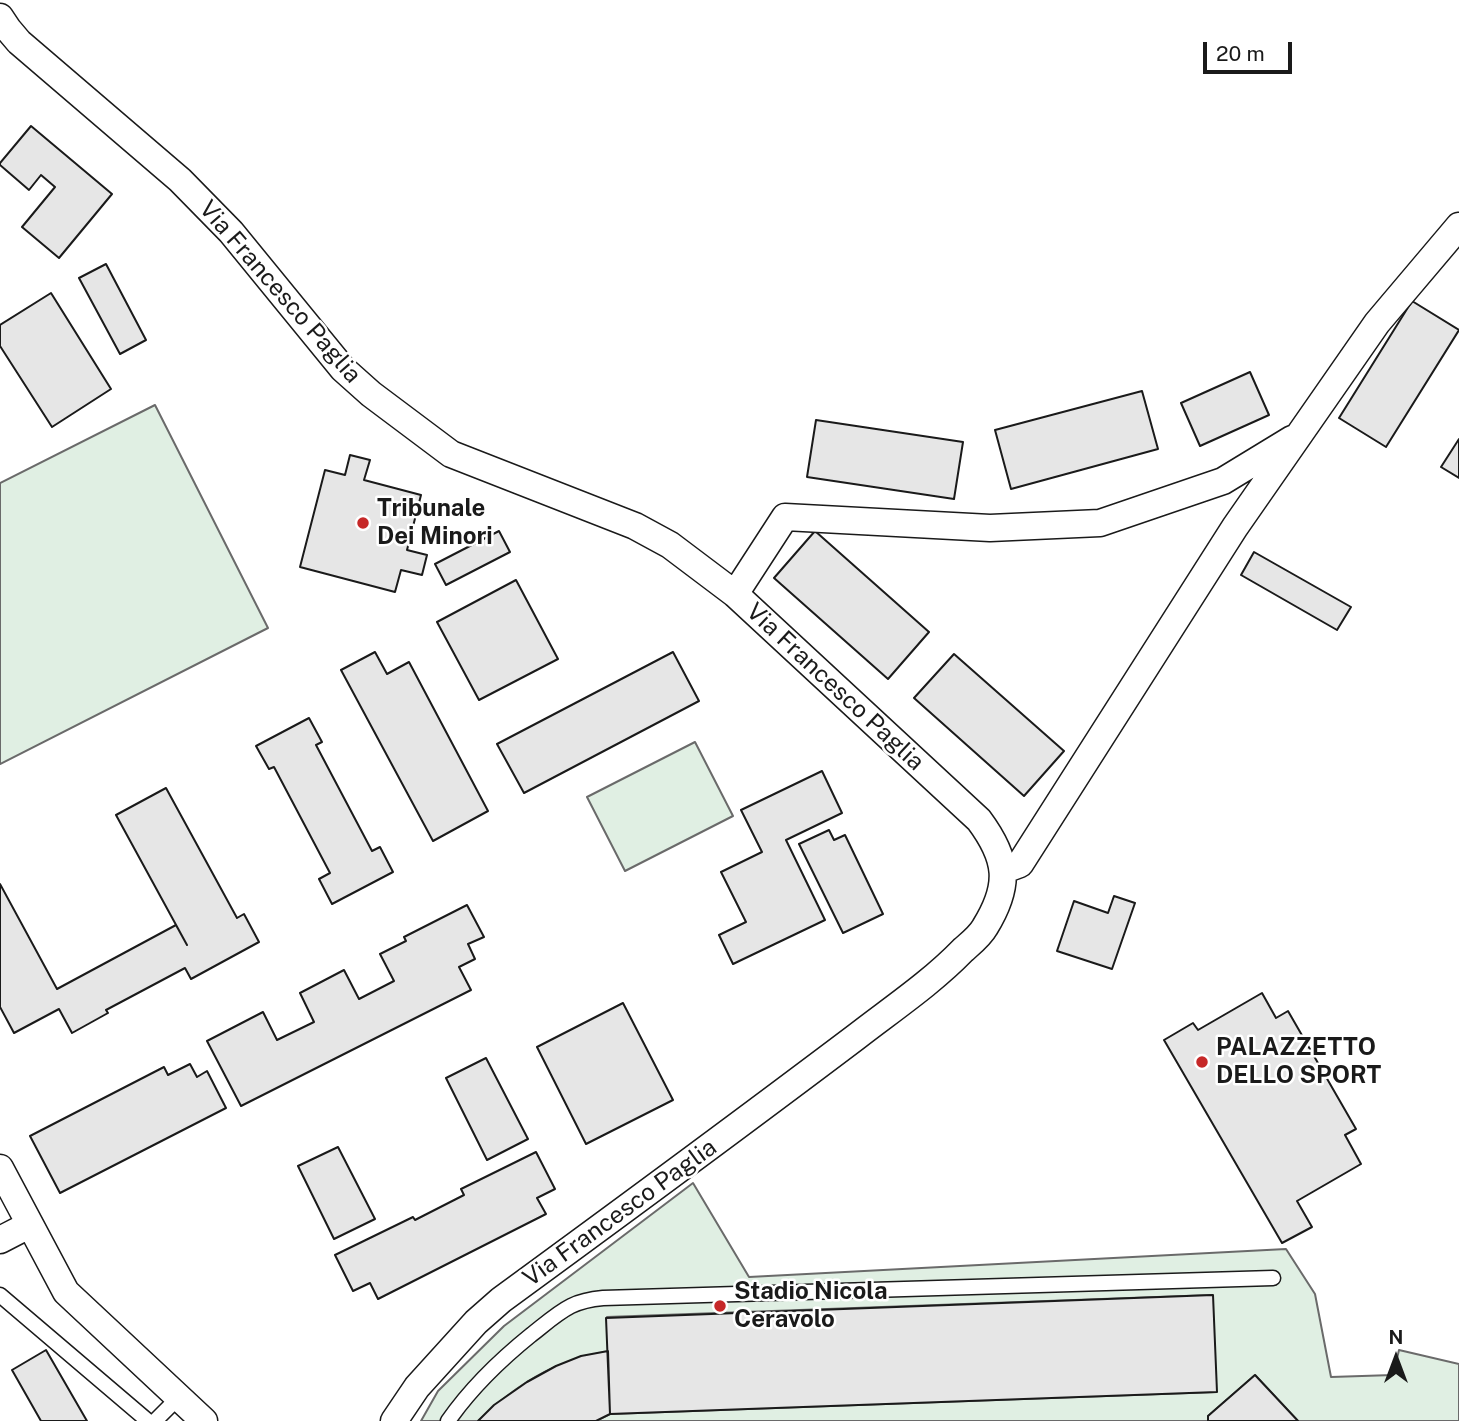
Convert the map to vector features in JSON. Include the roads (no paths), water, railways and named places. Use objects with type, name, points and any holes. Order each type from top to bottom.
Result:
[{"type":"street","name":"Via Francesco Paglia","points":[[0,17],[19,42],[180,180],[231,232],[343,369],[371,394],[450,454],[635,526],[670,545],[735,594],[979,820],[993,838],[1001,856],[1004,870],[995,908],[984,929],[943,970],[707,1150],[501,1300],[476,1322],[417,1387],[394,1421]]},
{"type":"street","points":[[1004,870],[1020,864],[1235,527],[1377,323],[1459,226]]},
{"type":"street","points":[[735,594],[785,517],[990,528],[1100,523],[1223,481],[1300,435]]},
{"type":"street","points":[[0,1168],[66,1292],[204,1421]]},
{"type":"street","points":[[0,1240],[29,1225]]},
{"type":"lane","points":[[448,1421],[463,1399],[508,1354],[550,1320],[587,1300],[1273,1278]]},
{"type":"lane","points":[[0,1295],[148,1421]]},
{"type":"lane","points":[[155,1421],[178,1398]]},
{"type":"place","name":"Tribunale Dei Minori","points":[[363,523]]},
{"type":"place","name":"PALAZZETTO DELLO SPORT","points":[[1202,1062]]},
{"type":"place","name":"Stadio Nicola Ceravolo","points":[[720,1306]]}]
